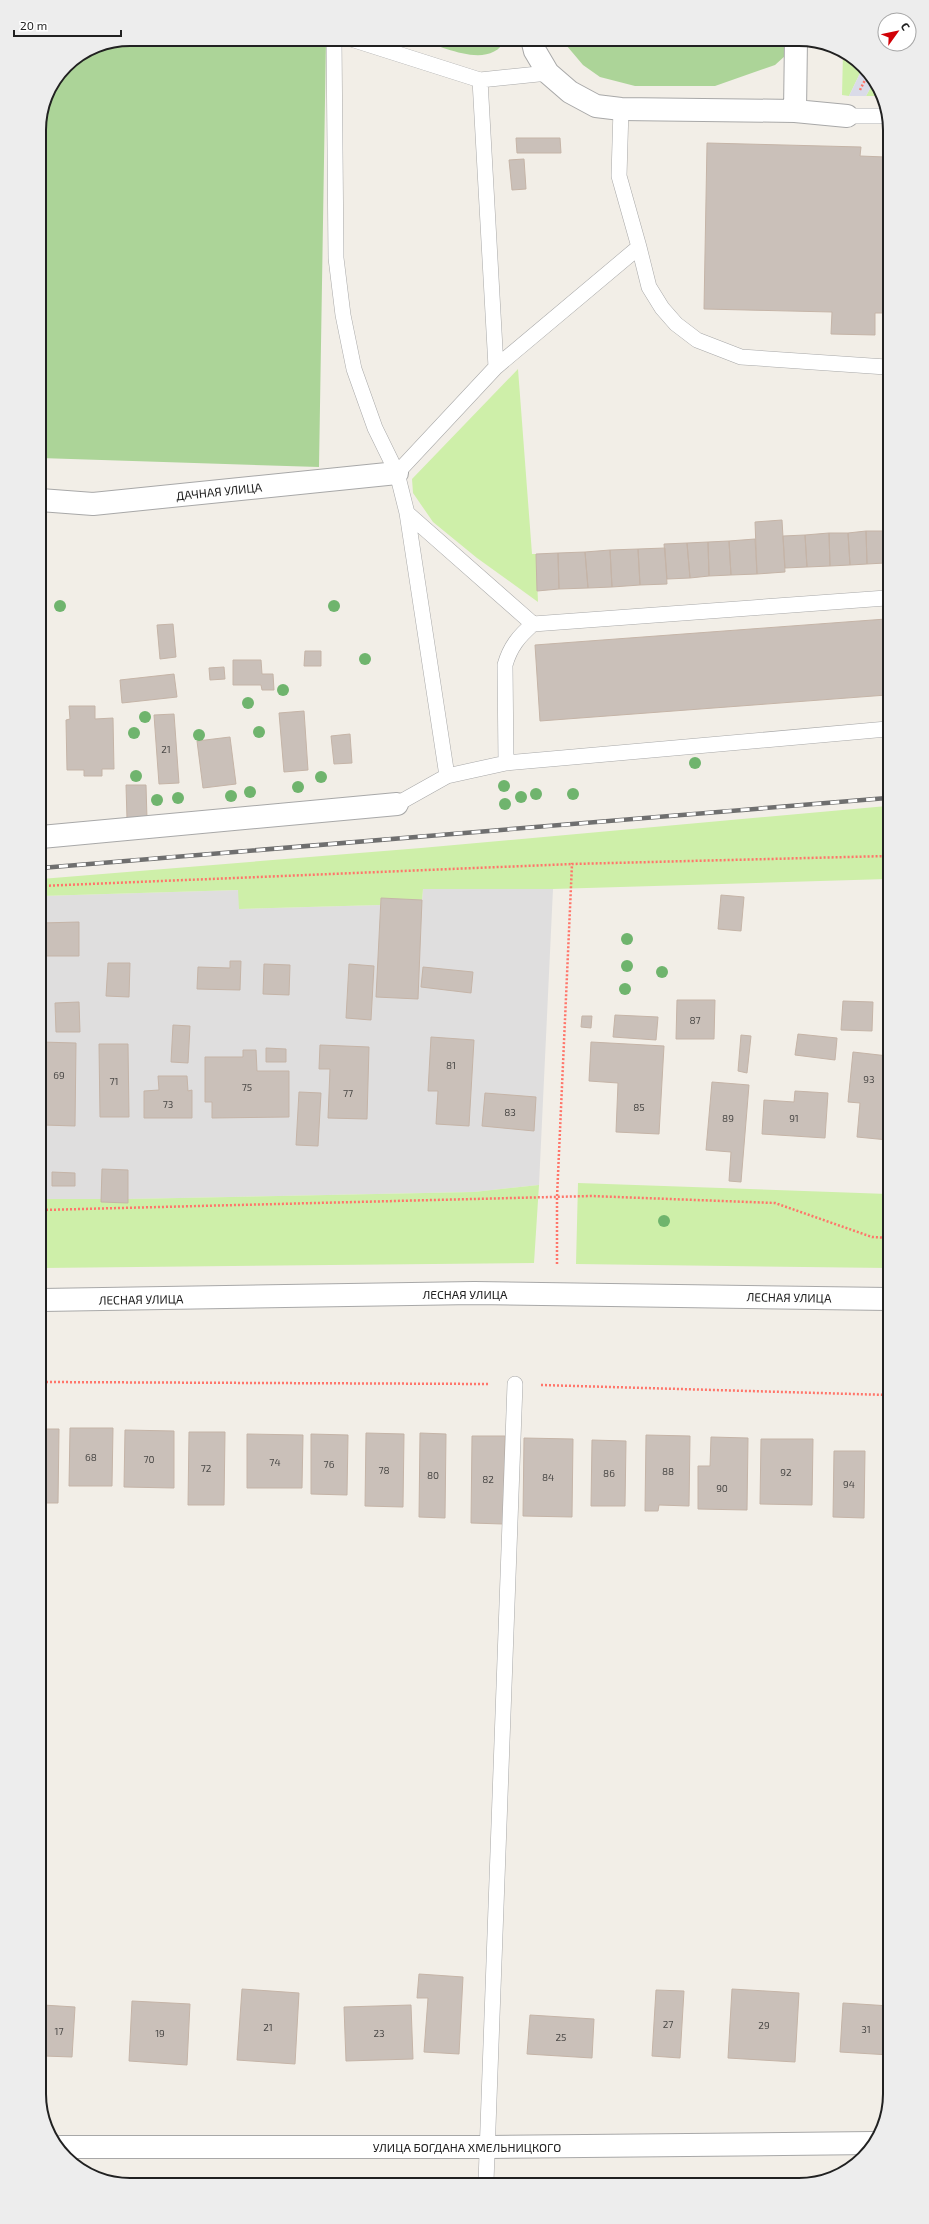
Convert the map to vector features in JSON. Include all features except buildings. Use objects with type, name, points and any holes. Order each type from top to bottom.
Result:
[{"type":"street","points":[[534,46],[535,52],[548,73],[570,92],[596,106],[621,109],[795,111],[847,116]]},
{"type":"street","points":[[795,111],[796,46]]},
{"type":"street","name":"ДАЧНАЯ УЛИЦА","points":[[46,500],[93,504],[397,473]]},
{"type":"street","points":[[46,837],[397,804]]},
{"type":"street","name":"ЛЕСНАЯ УЛИЦА","points":[[46,1300],[474,1293],[883,1299]]},
{"type":"street","name":"УЛИЦА БОГДАНА ХМЕЛЬНИЦКОГО","points":[[65,2147],[488,2147],[867,2144]]},
{"type":"lane","points":[[334,46],[336,258],[343,315],[354,369],[375,428],[397,473],[407,513],[448,776]]},
{"type":"lane","points":[[373,46],[480,80],[548,73]]},
{"type":"lane","points":[[480,80],[496,367]]},
{"type":"lane","points":[[621,109],[618,176],[649,287],[676,324],[697,340],[741,357],[883,366]]},
{"type":"lane","points":[[847,116],[882,116]]},
{"type":"lane","points":[[397,473],[496,367],[639,247]]},
{"type":"lane","points":[[407,513],[534,624]]},
{"type":"lane","points":[[506,763],[505,665],[509,651],[514,643],[534,624],[883,598]]},
{"type":"lane","points":[[397,804],[448,776],[506,763],[883,729]]},
{"type":"lane","points":[[486,2178],[515,1384]]},
{"type":"path","points":[[46,886],[572,864],[883,856]]},
{"type":"path","points":[[556,1294],[557,1197],[572,864]]},
{"type":"path","points":[[46,1210],[591,1196],[775,1203],[872,1237],[883,1238]]},
{"type":"path","points":[[46,1382],[515,1384],[883,1395]]},
{"type":"shaded area","points":[[860,73],[871,87],[866,96],[849,96]]},
{"type":"shaded area","points":[[423,889],[553,889],[539,1185],[474,1192],[128,1199],[128,1203],[101,1202],[101,1199],[46,1199],[46,896],[239,890],[239,909],[380,905],[381,898],[422,900]]},
{"type":"green space","points":[[130,46],[326,46],[319,467],[46,458],[46,124],[52,98],[60,83],[79,63],[88,57],[108,49]]},
{"type":"green space","points":[[438,46],[501,46],[499,49],[489,54],[466,54]]},
{"type":"green space","points":[[567,46],[786,46],[786,55],[775,65],[715,86],[635,86],[600,77],[583,65]]},
{"type":"green space","points":[[843,58],[860,73],[849,96],[842,95]]},
{"type":"green space","points":[[871,87],[876,96],[866,96]]},
{"type":"green space","points":[[518,369],[532,554],[536,554],[538,602],[477,558],[433,522],[413,493],[412,479]]},
{"type":"green space","points":[[883,806],[883,879],[553,889],[423,889],[422,900],[381,898],[380,905],[239,909],[238,890],[46,896],[46,879],[421,848]]},
{"type":"green space","points":[[578,1183],[883,1194],[883,1268],[576,1264]]},
{"type":"green space","points":[[539,1185],[534,1263],[46,1268],[46,1199],[101,1199],[102,1202],[128,1203],[128,1199],[474,1192]]},
{"type":"railway","points":[[46,868],[883,798]]}]
